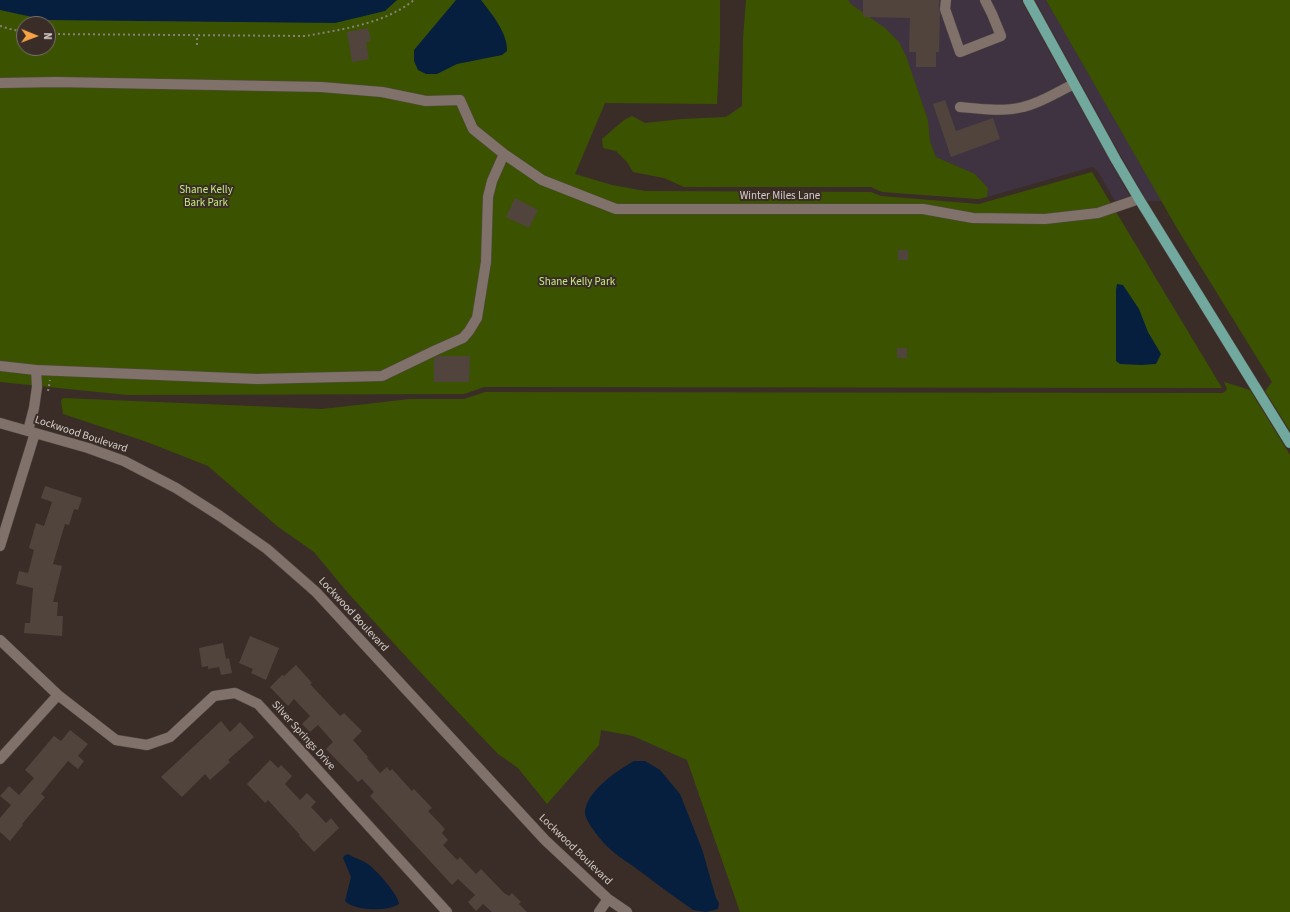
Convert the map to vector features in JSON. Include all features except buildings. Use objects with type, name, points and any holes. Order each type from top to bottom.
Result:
[{"type":"main road","points":[[1028,0],[1139,199],[1290,443]]},
{"type":"street","points":[[946,0],[945,9],[960,52],[1001,36],[985,0]]},
{"type":"street","name":"Winter Miles Lane","points":[[0,83],[56,82],[322,87],[382,92],[426,101],[460,100],[473,129],[504,154],[542,180],[616,209],[923,209],[973,218],[1045,219],[1098,214],[1139,199]]},
{"type":"street","points":[[960,107],[1000,110],[1022,107],[1039,102],[1074,84]]},
{"type":"street","points":[[0,366],[36,370],[257,379],[382,376],[463,338],[477,318],[486,262],[488,197],[492,181],[504,154]]},
{"type":"street","points":[[0,544],[32,432],[37,387],[36,370]]},
{"type":"street","name":"Lockwood Boulevard","points":[[0,423],[88,448],[124,461],[183,492],[267,549],[316,592],[545,840],[608,900],[627,912]]},
{"type":"street","name":"Silver Springs Drive","points":[[0,640],[58,695],[116,740],[147,745],[170,737],[214,696],[235,693],[258,704],[447,912]]},
{"type":"street","points":[[0,759],[58,695]]},
{"type":"street","points":[[599,912],[608,900]]},
{"type":"path","points":[[56,34],[306,36],[363,24],[390,14],[414,0]]},
{"type":"path","points":[[0,26],[16,31]]},
{"type":"path","points":[[197,35],[197,45]]},
{"type":"shaded area","points":[[848,0],[1021,0],[1130,197],[1115,201],[1097,170],[1092,167],[987,197],[988,188],[975,174],[936,157],[930,141],[928,120],[912,74],[867,16]]},
{"type":"shaded area","points":[[1035,0],[1046,0],[1162,201],[1147,201]]},
{"type":"green space","points":[[0,0],[720,0],[720,43],[717,104],[605,103],[575,174],[612,185],[645,191],[871,192],[881,196],[979,204],[1092,172],[1222,388],[484,387],[464,394],[127,395],[0,382]]},
{"type":"green space","points":[[746,0],[848,0],[851,4],[885,28],[899,42],[906,56],[928,120],[930,141],[936,157],[975,174],[988,188],[987,197],[978,199],[882,192],[871,187],[684,187],[664,178],[633,172],[627,162],[616,151],[603,148],[602,139],[624,120],[632,116],[645,123],[682,119],[726,117],[742,106],[743,39]]},
{"type":"green space","points":[[1046,0],[1290,0],[1290,431],[1265,391],[1272,382],[1178,230]]},
{"type":"green space","points":[[1224,382],[1250,390],[1290,455],[1290,912],[740,912],[687,760],[633,736],[601,730],[599,745],[547,804],[518,768],[498,754],[410,661],[348,593],[314,552],[277,526],[208,466],[147,442],[63,414],[61,401],[63,398],[322,409],[410,399],[464,399],[485,392],[1222,393],[1227,389]]},
{"type":"water","points":[[0,0],[397,0],[385,11],[335,23],[56,20],[56,16],[28,16],[0,10]]},
{"type":"water","points":[[456,0],[481,0],[502,30],[507,44],[507,51],[502,55],[457,64],[437,74],[426,74],[418,70],[414,61],[414,50]]},
{"type":"water","points":[[1117,284],[1123,285],[1139,309],[1148,332],[1161,354],[1156,364],[1120,364],[1116,361]]},
{"type":"water","points":[[634,761],[645,761],[660,770],[680,794],[702,849],[716,898],[719,903],[718,909],[706,912],[693,910],[615,853],[598,836],[588,821],[585,813],[586,805],[590,797],[611,776]]},
{"type":"water","points":[[348,854],[368,864],[391,889],[399,904],[394,907],[371,909],[356,907],[345,901],[351,877],[343,858]]},
{"type":"park label","name":"Shane Kelly Bark Park","points":[[206,197]]},
{"type":"park label","name":"Shane Kelly Park","points":[[577,283]]}]
